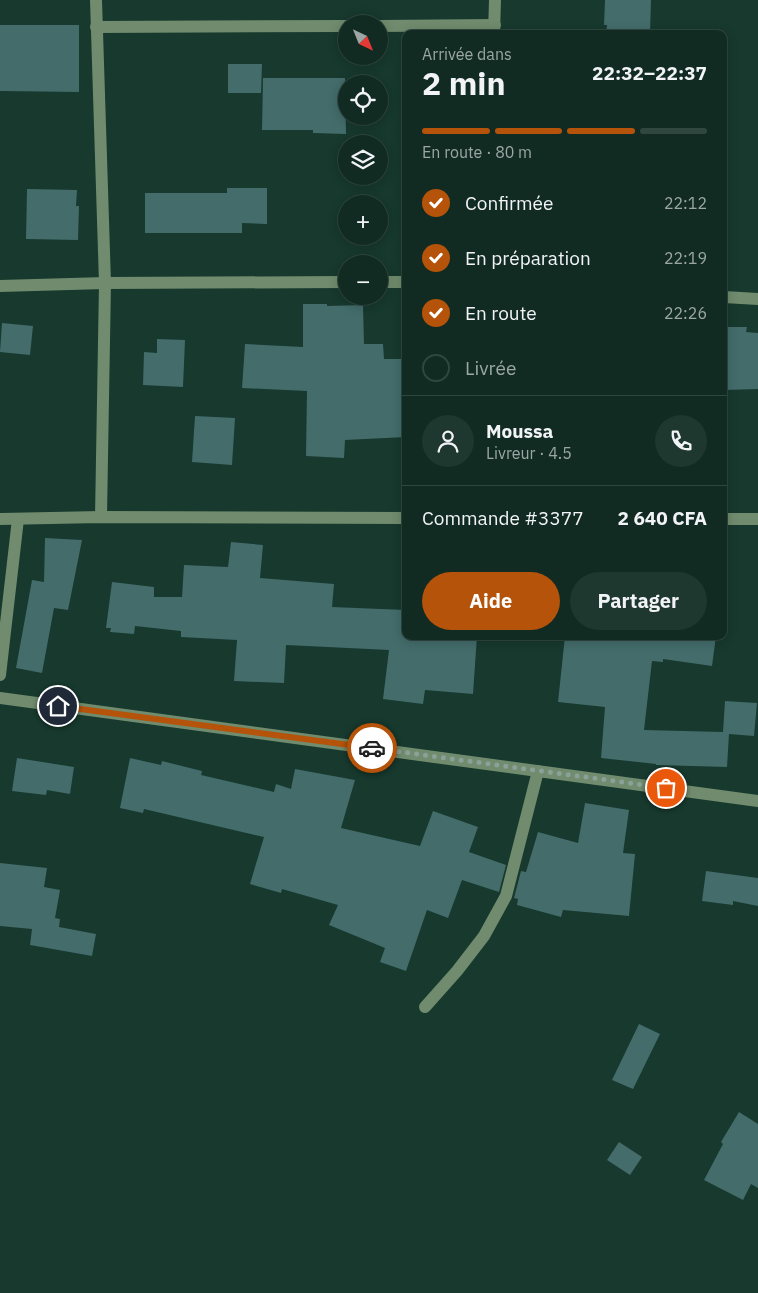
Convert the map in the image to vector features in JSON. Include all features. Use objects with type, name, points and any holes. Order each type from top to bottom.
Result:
[{"type":"street","points":[[96,0],[105,284],[101,517]]},
{"type":"street","points":[[388,26],[494,29],[495,0]]},
{"type":"street","points":[[96,27],[338,26]]},
{"type":"street","points":[[0,286],[338,282]]},
{"type":"street","points":[[388,282],[402,282]]},
{"type":"street","points":[[727,297],[758,299]]},
{"type":"street","points":[[0,519],[101,517],[402,518]]},
{"type":"street","points":[[0,674],[18,519]]},
{"type":"street","points":[[727,519],[758,519]]},
{"type":"street","points":[[0,698],[758,801]]},
{"type":"street","points":[[424,1007],[457,971],[484,936],[506,896],[538,771]]},
{"type":"building","points":[[605,0],[651,0],[650,30],[606,30],[607,25],[604,25]]},
{"type":"building","points":[[0,25],[79,25],[79,92],[0,91]]},
{"type":"building","points":[[228,64],[262,64],[261,93],[228,93]]},
{"type":"building","points":[[263,78],[338,78],[338,125],[346,125],[346,134],[313,133],[313,130],[262,130]]},
{"type":"building","points":[[227,188],[267,188],[267,224],[242,223],[242,233],[145,233],[145,193],[227,193]]},
{"type":"building","points":[[27,189],[77,190],[76,206],[79,206],[78,240],[26,239]]},
{"type":"building","points":[[303,304],[327,304],[327,306],[363,305],[364,344],[383,344],[384,359],[401,359],[402,437],[345,440],[344,458],[306,456],[307,391],[242,388],[245,344],[303,347]]},
{"type":"building","points":[[2,323],[33,326],[30,355],[0,352]]},
{"type":"building","points":[[727,327],[747,327],[746,332],[758,333],[758,389],[727,390]]},
{"type":"building","points":[[157,339],[185,340],[183,387],[143,385],[144,352],[157,353]]},
{"type":"building","points":[[195,416],[235,418],[232,465],[192,462]]},
{"type":"building","points":[[45,538],[82,540],[68,610],[54,608],[42,673],[16,668],[32,580],[44,582]]},
{"type":"building","points":[[231,542],[263,545],[260,578],[334,584],[332,607],[402,610],[402,640],[477,640],[473,694],[425,690],[423,704],[383,699],[389,650],[286,645],[284,683],[234,681],[237,640],[181,637],[181,631],[135,626],[134,634],[110,632],[111,628],[106,628],[112,582],[154,587],[154,597],[182,597],[184,565],[228,567]]},
{"type":"building","points":[[565,640],[715,640],[712,666],[663,659],[663,662],[652,661],[644,730],[723,732],[725,701],[757,703],[754,736],[729,734],[727,767],[656,765],[601,758],[605,707],[558,702]]},
{"type":"building","points":[[17,758],[74,767],[70,794],[47,790],[46,795],[12,791]]},
{"type":"building","points":[[130,758],[161,765],[162,761],[202,771],[201,775],[274,792],[276,784],[291,789],[295,769],[355,780],[341,828],[420,846],[433,811],[478,827],[469,852],[506,865],[499,892],[462,880],[448,918],[427,910],[406,971],[380,962],[385,948],[329,925],[338,905],[282,889],[281,893],[250,884],[264,837],[144,809],[143,813],[120,808]]},
{"type":"building","points":[[585,803],[629,810],[623,853],[635,854],[629,916],[563,910],[561,917],[517,905],[518,899],[514,898],[521,871],[526,872],[538,832],[578,843]]},
{"type":"building","points":[[0,863],[47,868],[44,887],[60,890],[55,918],[60,919],[59,927],[96,934],[92,956],[30,945],[32,929],[0,926]]},
{"type":"building","points":[[706,871],[758,878],[758,906],[733,901],[733,905],[702,901]]},
{"type":"building","points":[[639,1024],[660,1034],[633,1089],[612,1080]]},
{"type":"building","points":[[739,1112],[758,1124],[758,1188],[751,1184],[743,1200],[704,1180],[723,1144],[721,1142]]},
{"type":"building","points":[[619,1142],[642,1157],[630,1175],[607,1160]]},
{"type":"way so far","points":[[372,748],[666,788]]},
{"type":"route","points":[[58,706],[372,748]]}]
